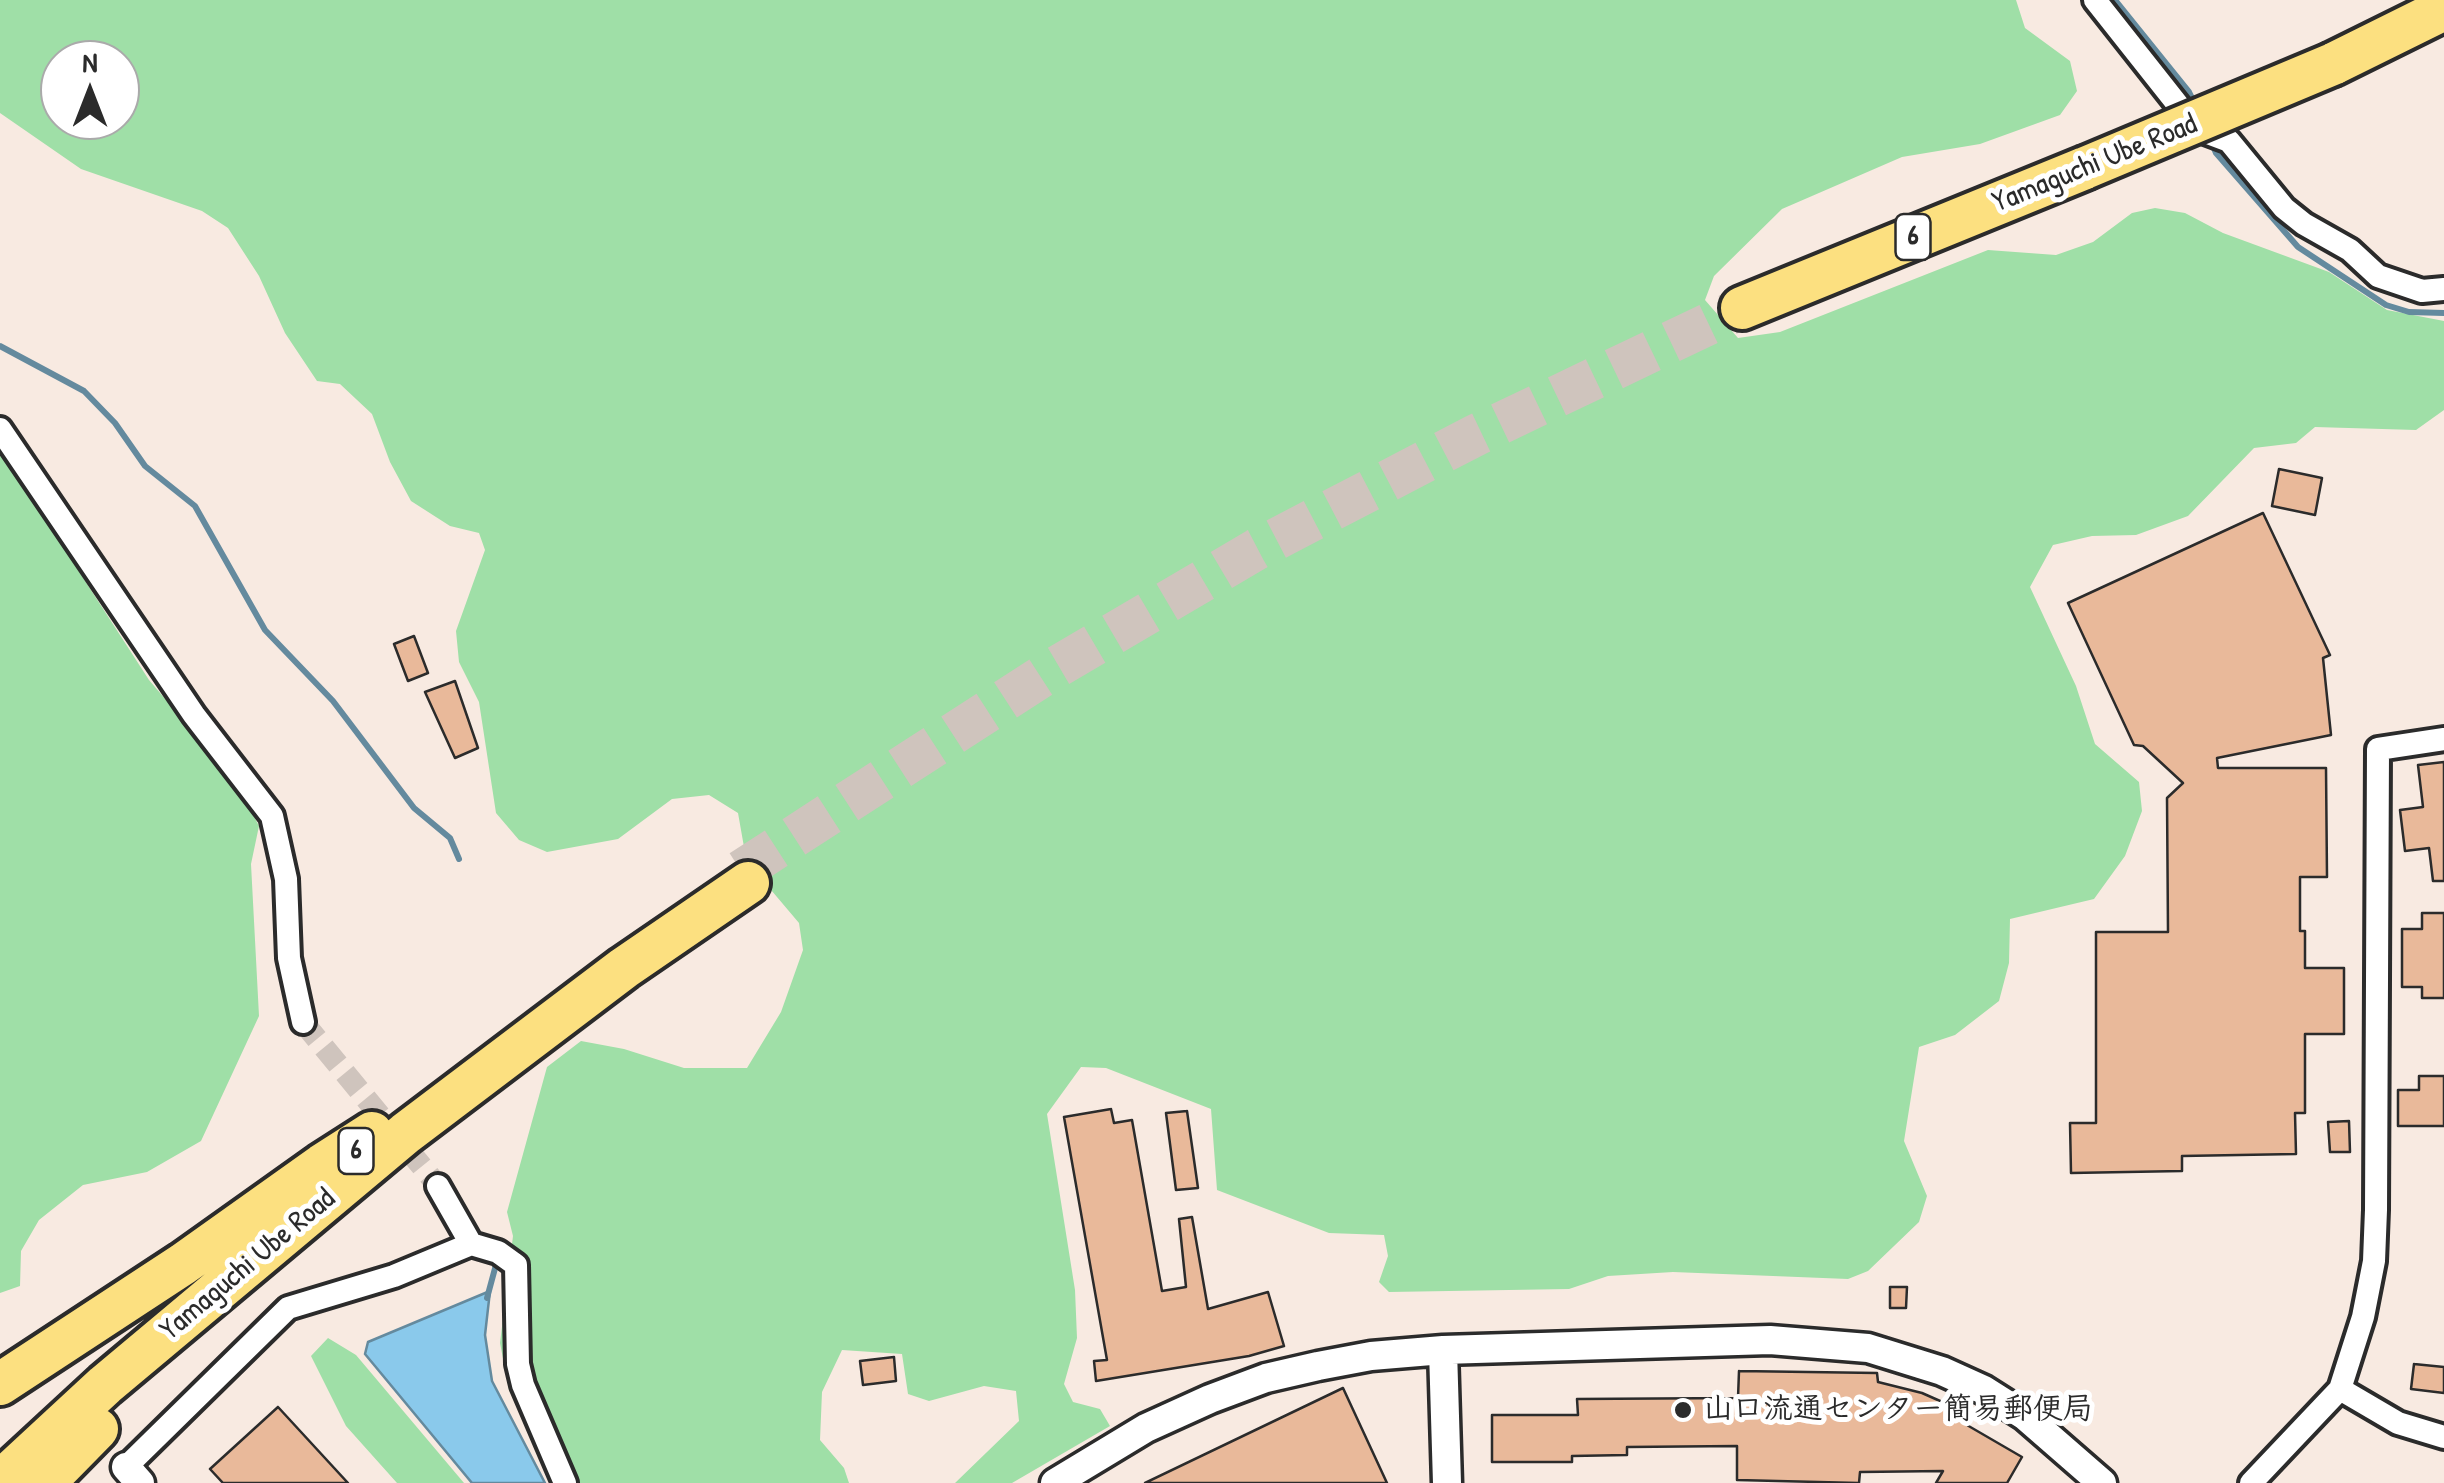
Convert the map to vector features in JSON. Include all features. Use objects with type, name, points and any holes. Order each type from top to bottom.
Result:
[{"type":"highway","name":"Yamaguchi Ube Road","points":[[2335,69],[2444,10]]},
{"type":"highway","name":"Yamaguchi Ube Road","points":[[1745,313],[2444,24]]},
{"type":"highway","name":"Yamaguchi Ube Road","points":[[0,1466],[97,1375],[394,1119],[489,1045],[745,877],[489,1068],[105,1385],[0,1482]]},
{"type":"highway","points":[[0,1384],[394,1119]]},
{"type":"highway","points":[[44,1483],[239,1294],[296,1226]]},
{"type":"street","points":[[2096,0],[2197,129],[2229,141],[2284,208],[2350,250],[2378,276],[2422,291],[2444,289]]},
{"type":"street","points":[[0,429],[194,715],[272,816],[286,880],[289,958],[302,1022]]},
{"type":"street","points":[[2252,1483],[2340,1389],[2363,1317],[2374,1261],[2378,749],[2444,739]]},
{"type":"street","points":[[438,1186],[471,1244]]},
{"type":"street","points":[[133,1475],[288,1308],[394,1276],[471,1244],[498,1252],[516,1265],[521,1374],[565,1483]]},
{"type":"street","points":[[1055,1483],[1146,1428],[1210,1398],[1266,1378],[1371,1356],[1443,1350],[1770,1340],[1868,1348],[1926,1365],[1984,1390],[2024,1416],[2102,1483]]},
{"type":"street","points":[[1443,1350],[1447,1483]]},
{"type":"street","points":[[2340,1389],[2398,1423],[2444,1437]]},
{"type":"green space","points":[[0,0],[2016,0],[2025,28],[2070,61],[2077,91],[2060,115],[1980,144],[1902,157],[1782,209],[1714,276],[1705,300],[1738,338],[1780,332],[1988,250],[2056,255],[2093,242],[2132,213],[2155,208],[2185,213],[2223,233],[2329,272],[2387,310],[2444,321],[2444,410],[2416,430],[2315,427],[2296,443],[2254,448],[2188,516],[2136,535],[2092,536],[2053,545],[2030,587],[2076,686],[2095,744],[2139,782],[2142,811],[2125,856],[2094,899],[2010,919],[2009,963],[1999,1001],[1955,1035],[1919,1047],[1904,1141],[1927,1196],[1919,1222],[1868,1271],[1848,1279],[1673,1272],[1608,1276],[1569,1289],[1389,1292],[1379,1282],[1388,1256],[1384,1235],[1329,1233],[1217,1190],[1211,1109],[1106,1068],[1081,1067],[1047,1114],[1075,1290],[1077,1338],[1064,1384],[1073,1402],[1100,1409],[1110,1426],[1012,1483],[955,1483],[1019,1421],[1016,1391],[984,1386],[929,1401],[908,1394],[902,1354],[842,1350],[822,1392],[820,1440],[844,1468],[849,1483],[557,1483],[509,1390],[500,1343],[513,1236],[507,1212],[547,1067],[581,1041],[624,1049],[684,1068],[747,1068],[781,1012],[803,950],[799,923],[766,884],[744,847],[738,813],[709,795],[672,799],[618,839],[547,852],[519,840],[496,813],[479,702],[459,662],[456,631],[485,550],[479,533],[450,526],[411,501],[390,462],[372,414],[340,384],[317,381],[285,333],[259,276],[228,228],[202,211],[81,169],[0,113]]},
{"type":"green space","points":[[0,455],[149,680],[236,782],[259,826],[251,864],[259,1016],[201,1141],[147,1172],[83,1185],[39,1220],[21,1251],[20,1286],[0,1293]]},
{"type":"green space","points":[[328,1338],[356,1355],[464,1483],[397,1483],[346,1426],[311,1356]]},
{"type":"water","points":[[490,1291],[485,1335],[492,1381],[545,1483],[472,1483],[365,1354],[368,1342]]},
{"type":"building","points":[[2279,469],[2322,478],[2315,515],[2272,506]]},
{"type":"building","points":[[2263,513],[2330,655],[2323,658],[2331,735],[2217,758],[2218,768],[2326,768],[2327,877],[2300,877],[2300,931],[2305,931],[2305,968],[2344,968],[2344,1034],[2305,1034],[2305,1113],[2295,1113],[2296,1154],[2182,1156],[2182,1171],[2071,1173],[2070,1123],[2096,1123],[2096,932],[2168,932],[2167,798],[2183,783],[2143,746],[2134,745],[2068,603]]},
{"type":"building","points":[[414,636],[428,673],[408,681],[394,644]]},
{"type":"building","points":[[455,681],[478,748],[455,758],[425,692]]},
{"type":"building","points":[[2444,762],[2444,881],[2433,881],[2429,848],[2405,851],[2400,810],[2423,807],[2418,765]]},
{"type":"building","points":[[2422,913],[2444,913],[2444,998],[2422,998],[2422,987],[2402,987],[2402,929],[2422,929]]},
{"type":"building","points":[[2419,1076],[2444,1076],[2444,1126],[2398,1126],[2398,1090],[2419,1090]]},
{"type":"building","points":[[1111,1109],[1114,1123],[1132,1120],[1162,1291],[1186,1287],[1179,1219],[1192,1217],[1208,1309],[1268,1292],[1284,1346],[1249,1356],[1096,1381],[1094,1361],[1107,1360],[1064,1117]]},
{"type":"building","points":[[1187,1111],[1198,1188],[1176,1190],[1166,1113]]},
{"type":"building","points":[[2349,1121],[2350,1152],[2330,1152],[2328,1122]]},
{"type":"building","points":[[1890,1287],[1907,1287],[1906,1308],[1890,1308]]},
{"type":"building","points":[[894,1357],[896,1381],[863,1385],[860,1361]]},
{"type":"building","points":[[2414,1364],[2444,1367],[2444,1393],[2411,1389]]},
{"type":"building","points":[[1739,1371],[1877,1373],[1878,1382],[1922,1393],[1965,1412],[1960,1421],[2022,1457],[2007,1483],[1936,1483],[1943,1471],[1860,1472],[1859,1483],[1737,1480],[1737,1446],[1627,1447],[1627,1455],[1572,1456],[1572,1462],[1492,1462],[1492,1415],[1578,1415],[1577,1399],[1738,1398]]},
{"type":"building","points":[[1343,1388],[1387,1483],[1145,1483]]},
{"type":"building","points":[[278,1407],[348,1483],[223,1483],[210,1469]]},
{"type":"waterway","points":[[2115,0],[2196,106]]},
{"type":"waterway","points":[[2211,141],[2216,153],[2298,247],[2386,305],[2409,312],[2444,313]]},
{"type":"waterway","points":[[0,346],[84,391],[115,423],[145,466],[195,506],[265,630],[333,701],[414,808],[450,838],[459,859]]},
{"type":"waterway","points":[[487,1298],[497,1261]]},
{"type":"tunnel","points":[[741,871],[1055,668],[1257,549],[1476,435],[1742,308]]},
{"type":"tunnel","points":[[303,1022],[438,1186]]},
{"type":"place","name":"山口流通センター簡易郵便局","points":[[1683,1410]]}]
